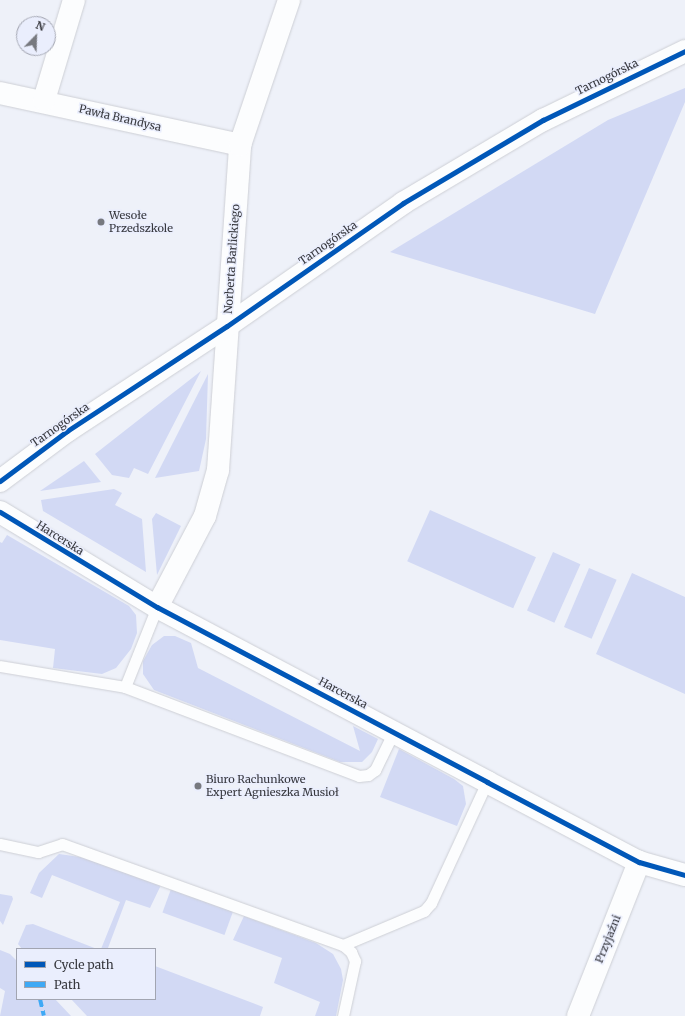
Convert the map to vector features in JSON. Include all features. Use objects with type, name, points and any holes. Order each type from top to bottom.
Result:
[{"type":"street","points":[[44,100],[74,0]]},
{"type":"street","name":"Norberta Barlickiego","points":[[157,607],[205,516],[217,474],[223,419],[227,326],[240,145],[288,0]]},
{"type":"street","name":"Tarnogórska","points":[[0,481],[67,431],[227,326],[403,203],[543,120],[685,51]]},
{"type":"street","name":"Pawła Brandysa","points":[[0,92],[44,100],[240,145]]},
{"type":"street","name":"Harcerska","points":[[0,512],[157,607],[394,731],[487,782],[639,862],[685,875]]},
{"type":"street","name":"Przyjaźni","points":[[578,1016],[639,862]]},
{"type":"lane","points":[[125,687],[157,607]]},
{"type":"lane","points":[[0,666],[125,687],[359,776],[368,775],[375,770],[394,731]]},
{"type":"lane","points":[[342,945],[424,911],[431,903],[487,782]]},
{"type":"lane","points":[[0,844],[38,852],[62,844],[342,945],[351,952],[355,961],[344,1016]]},
{"type":"shaded area","points":[[685,88],[685,102],[595,314],[390,252],[608,120]]},
{"type":"shaded area","points":[[201,371],[148,474],[134,468],[129,478],[112,475],[95,454]]},
{"type":"shaded area","points":[[208,374],[206,439],[199,471],[155,478]]},
{"type":"shaded area","points":[[84,461],[101,482],[40,491]]},
{"type":"shaded area","points":[[114,489],[122,493],[115,505],[142,519],[146,572],[43,511],[41,500]]},
{"type":"shaded area","points":[[430,510],[536,557],[513,608],[407,561]]},
{"type":"shaded area","points":[[156,513],[181,526],[157,575],[152,519]]},
{"type":"shaded area","points":[[7,535],[129,606],[136,615],[137,633],[131,649],[116,668],[102,674],[53,668],[55,649],[0,640],[0,542],[2,543]]},
{"type":"shaded area","points":[[553,552],[580,564],[554,623],[527,610]]},
{"type":"shaded area","points":[[589,568],[617,580],[592,639],[564,627]]},
{"type":"shaded area","points":[[632,573],[685,597],[685,694],[596,654]]},
{"type":"shaded area","points":[[164,636],[175,636],[191,643],[198,668],[360,751],[353,726],[378,739],[372,752],[362,762],[340,762],[154,690],[143,674],[143,661],[152,645]]},
{"type":"shaded area","points":[[399,749],[454,779],[463,786],[466,804],[457,826],[380,797]]},
{"type":"shaded area","points":[[59,854],[87,858],[161,885],[150,908],[126,900],[108,948],[101,948],[120,902],[52,875],[42,898],[30,893],[39,873]]},
{"type":"shaded area","points":[[171,889],[233,912],[224,935],[162,912]]},
{"type":"shaded area","points":[[0,894],[12,896],[13,899],[3,925],[0,921]]},
{"type":"shaded area","points":[[244,916],[316,943],[333,954],[341,969],[343,980],[336,1016],[315,1016],[320,1002],[274,983],[282,958],[233,940]]},
{"type":"shaded area","points":[[33,924],[94,948],[21,948],[18,944],[26,925]]},
{"type":"shaded area","points":[[0,950],[10,954],[16,960],[16,1000],[56,1000],[71,1016],[0,1016],[5,991],[0,988]]},
{"type":"shaded area","points":[[156,966],[263,1007],[260,1016],[87,1016],[72,1000],[156,1000]]},
{"type":"marked path","points":[[40,1000],[44,1016]]},
{"type":"cycle path","points":[[0,481],[67,431],[227,326],[403,203],[543,120],[685,51]]},
{"type":"cycle path","points":[[0,512],[157,607],[487,782],[639,862],[685,875]]},
{"type":"place","name":"Wesołe Przedszkole","points":[[101,222]]},
{"type":"place","name":"Biuro Rachunkowe Expert Agnieszka Musioł","points":[[198,786]]}]
